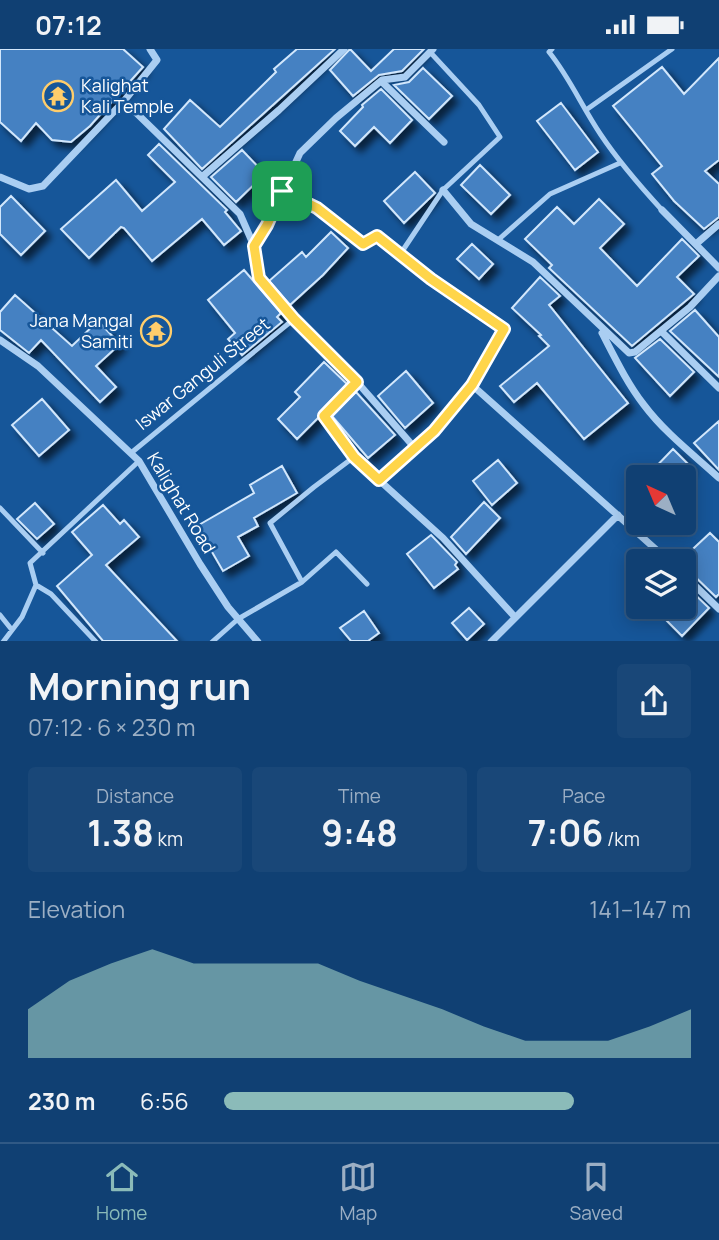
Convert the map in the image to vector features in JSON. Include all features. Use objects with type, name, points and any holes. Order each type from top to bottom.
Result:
[{"type":"street","points":[[0,177],[29,189],[43,186],[124,101],[157,60],[150,49]]},
{"type":"street","points":[[203,176],[344,49]]},
{"type":"street","points":[[254,246],[267,225],[300,153],[380,81],[405,77],[432,50]]},
{"type":"street","points":[[380,81],[444,142]]},
{"type":"street","name":"Iswar Ganguli Street","points":[[124,101],[240,214],[254,246],[259,278],[414,447]]},
{"type":"street","points":[[443,190],[471,224],[533,262],[629,353],[635,352],[690,307],[719,276]]},
{"type":"street","points":[[662,210],[719,268]]},
{"type":"street","points":[[696,244],[719,224]]},
{"type":"street","points":[[598,325],[645,407],[719,478]]},
{"type":"street","points":[[661,331],[719,388]]},
{"type":"street","name":"Kalighat Road","points":[[0,340],[38,366],[139,460],[200,564],[257,641]]},
{"type":"street","points":[[354,457],[324,416],[357,382]]},
{"type":"street","points":[[472,385],[656,549]]},
{"type":"street","points":[[379,480],[443,538],[514,616]]},
{"type":"street","points":[[492,641],[618,515]]},
{"type":"street","points":[[696,587],[719,609]]},
{"type":"lane","points":[[552,49],[549,52],[565,72],[620,163],[662,210]]},
{"type":"lane","points":[[586,110],[672,49]]},
{"type":"lane","points":[[401,253],[443,190],[500,137],[479,105],[432,50]]},
{"type":"lane","points":[[498,240],[550,194],[620,163]]},
{"type":"lane","points":[[282,191],[317,208],[363,244],[377,236],[431,279],[504,329],[472,385],[434,431],[379,480],[354,457],[270,523],[302,582]]},
{"type":"lane","name":"Iswar Ganguli Street","points":[[131,453],[294,319]]},
{"type":"lane","points":[[4,641],[22,617],[36,585],[30,563],[139,460]]},
{"type":"lane","points":[[0,508],[43,553]]},
{"type":"lane","points":[[213,641],[239,619],[302,582],[336,552],[366,584]]},
{"type":"lane","points":[[36,585],[51,594],[95,641]]},
{"type":"lane","points":[[0,615],[12,630]]},
{"type":"building","name":"Kalighat Kali Temple","points":[[0,49],[123,49],[143,67],[90,126],[71,142],[52,140],[36,123],[21,141],[0,122]]},
{"type":"building","points":[[297,49],[335,49],[202,169],[164,129],[190,100],[220,127],[276,72],[274,69]]},
{"type":"building","points":[[350,49],[371,71],[394,49],[424,49],[402,71],[379,75],[353,96],[330,70]]},
{"type":"building","points":[[719,58],[719,160],[705,171],[719,184],[719,217],[704,229],[674,201],[652,174],[662,166],[613,106],[662,67],[684,94]]},
{"type":"building","points":[[423,68],[452,96],[429,119],[394,85],[409,82]]},
{"type":"building","points":[[381,89],[412,120],[390,143],[374,127],[355,146],[340,131],[362,105]]},
{"type":"building","points":[[561,103],[598,152],[575,170],[537,121]]},
{"type":"building","points":[[159,144],[227,210],[225,212],[241,231],[224,245],[202,219],[152,261],[121,227],[89,258],[61,229],[116,180],[142,211],[175,182],[148,155]]},
{"type":"building","points":[[242,150],[265,174],[236,202],[211,177]]},
{"type":"building","points":[[480,165],[510,195],[491,214],[461,185]]},
{"type":"building","points":[[415,172],[435,193],[404,223],[384,201]]},
{"type":"building","points":[[11,196],[45,231],[21,255],[0,234],[0,207]]},
{"type":"building","points":[[599,199],[624,224],[600,248],[637,286],[682,239],[699,256],[677,277],[694,294],[632,346],[549,268],[552,265],[525,239],[557,207],[574,224]]},
{"type":"building","points":[[331,232],[348,248],[290,305],[269,281],[302,252],[306,257]]},
{"type":"building","points":[[472,244],[493,264],[479,279],[457,259]]},
{"type":"building","points":[[244,270],[281,313],[277,317],[282,322],[242,355],[228,339],[235,333],[208,300]]},
{"type":"building","points":[[540,277],[560,296],[549,305],[628,403],[584,439],[537,383],[514,402],[500,386],[549,346],[512,308]]},
{"type":"building","points":[[15,295],[72,346],[98,321],[120,344],[96,366],[116,387],[100,402],[41,340],[29,353],[0,330],[0,312]]},
{"type":"building","points":[[695,310],[719,337],[719,377],[670,331]]},
{"type":"building","points":[[660,339],[694,372],[670,396],[635,358]]},
{"type":"building","points":[[324,362],[347,384],[297,439],[278,419],[300,397],[295,392]]},
{"type":"building","points":[[406,371],[433,403],[405,428],[378,396]]},
{"type":"building","points":[[356,392],[395,435],[368,458],[332,416]]},
{"type":"building","points":[[42,399],[69,430],[39,456],[12,425]]},
{"type":"building","points":[[719,421],[719,470],[694,443]]},
{"type":"building","points":[[673,449],[689,465],[658,465]]},
{"type":"building","points":[[498,460],[517,483],[492,505],[473,481]]},
{"type":"building","points":[[282,466],[297,493],[254,518],[258,526],[238,537],[249,556],[223,571],[197,526],[254,493],[250,485]]},
{"type":"building","points":[[484,502],[500,518],[466,554],[451,537]]},
{"type":"building","points":[[35,503],[54,524],[37,539],[17,519]]},
{"type":"building","points":[[103,505],[120,524],[124,520],[139,537],[106,565],[177,641],[103,641],[57,586],[92,555],[72,532]]},
{"type":"building","points":[[710,533],[719,542],[719,594],[716,597],[696,578],[696,549],[693,549]]},
{"type":"building","points":[[431,535],[457,562],[455,565],[458,569],[434,588],[407,554]]},
{"type":"building","points":[[696,596],[709,608],[682,636],[665,619],[696,619]]},
{"type":"building","points":[[469,608],[484,624],[467,640],[452,623]]},
{"type":"building","points":[[364,611],[379,633],[368,641],[351,641],[340,628]]},
{"type":"place","name":"Kalighat Kali Temple","points":[[58,96]]},
{"type":"place","name":"Jana Mangal Samiti","points":[[156,331]]},
{"type":"route","points":[[282,191],[317,208],[363,244],[377,236],[431,279],[504,329],[472,385],[434,431],[379,480],[354,457],[324,416],[357,382],[294,319],[259,278],[254,246],[282,191]]}]
